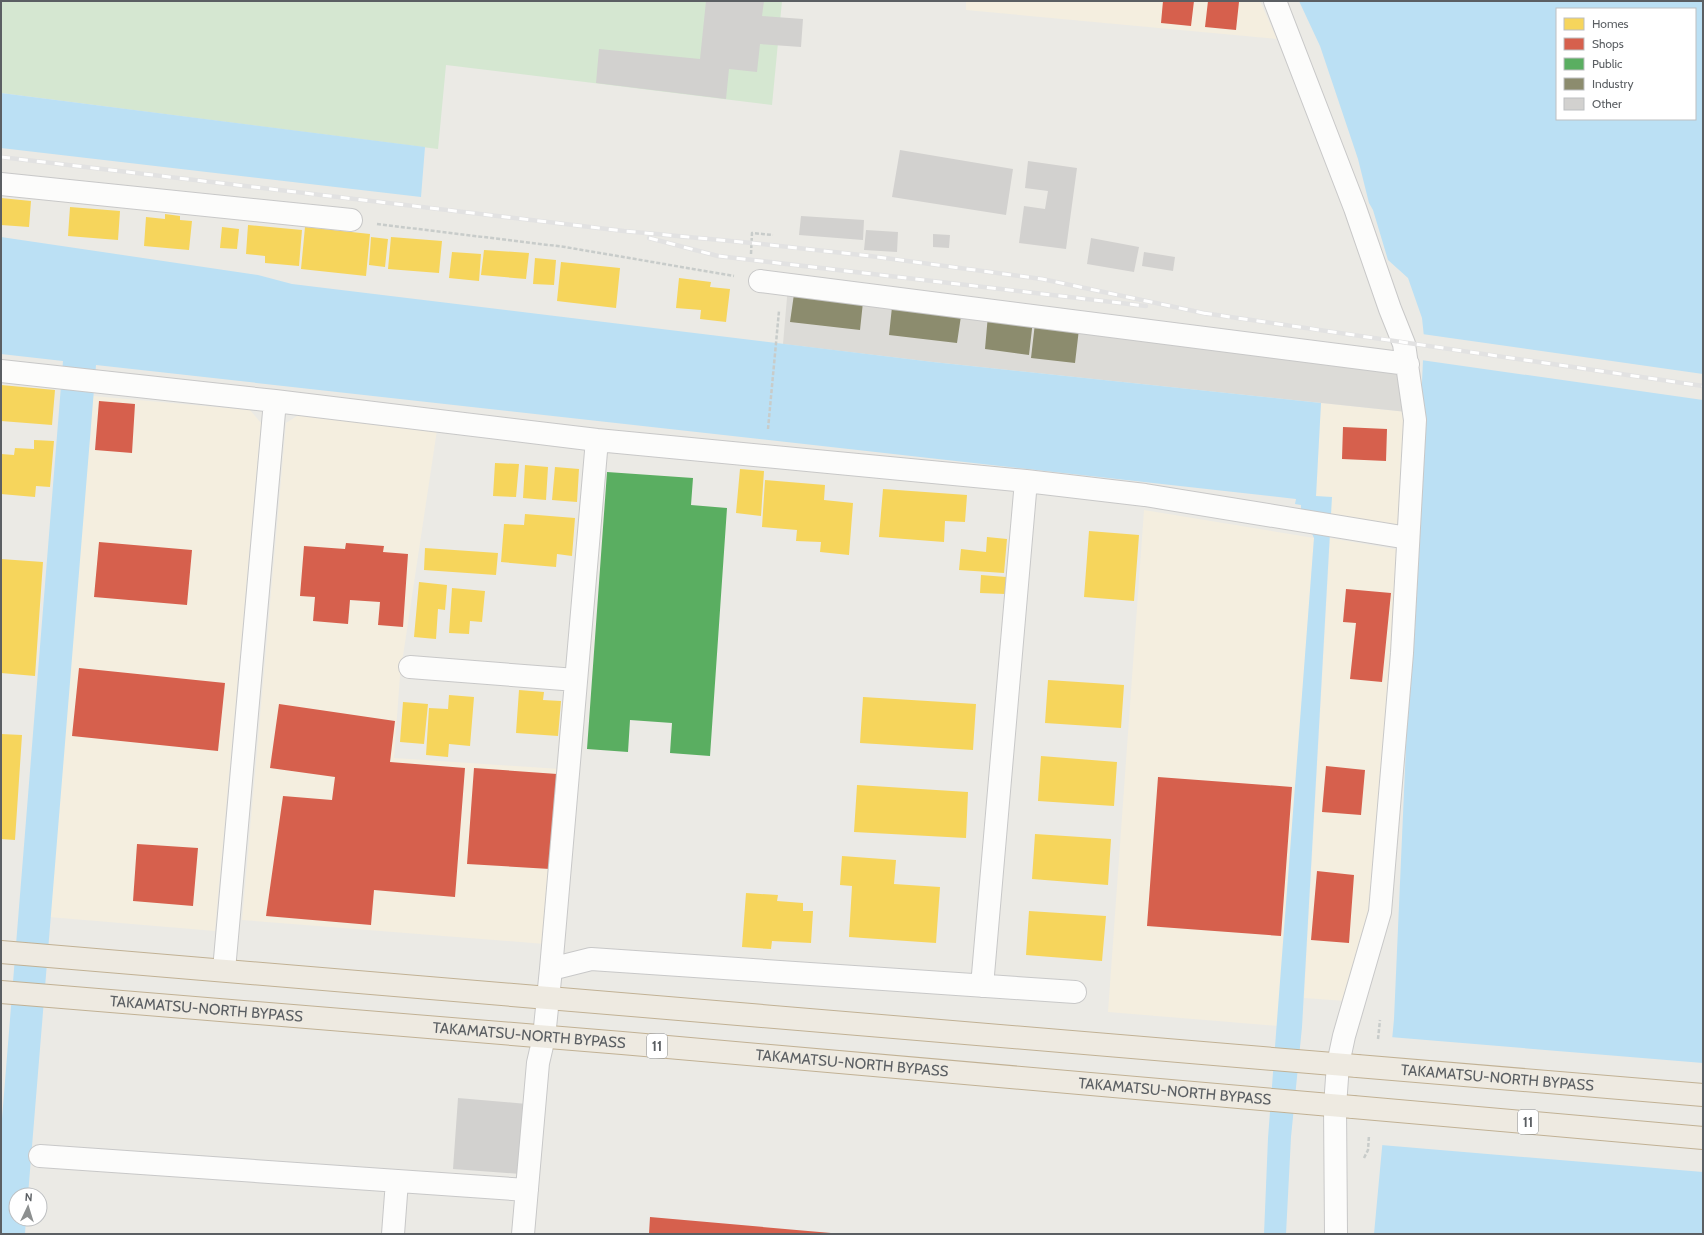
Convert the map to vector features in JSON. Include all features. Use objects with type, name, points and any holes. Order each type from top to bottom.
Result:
[{"type":"highway","name":"TAKAMATSU-NORTH BYPASS","points":[[3,952],[1703,1095]]},
{"type":"highway","name":"TAKAMATSU-NORTH BYPASS","points":[[3,992],[544,1037],[1703,1138]]},
{"type":"street","points":[[1275,1],[1355,208],[1390,309],[1404,344],[1415,420],[1402,653],[1380,912],[1344,1036],[1347,1065],[1336,1234]]},
{"type":"street","points":[[1,184],[351,220]]},
{"type":"street","points":[[760,281],[1408,364]]},
{"type":"street","points":[[1,371],[275,401],[596,440],[1026,480],[1145,495],[1408,538]]},
{"type":"street","points":[[224,970],[275,401]]},
{"type":"street","points":[[523,1234],[538,1063],[544,1037],[551,969],[596,440]]},
{"type":"street","points":[[982,986],[1026,480]]},
{"type":"street","points":[[410,667],[576,680]]},
{"type":"street","points":[[551,969],[590,958],[1075,992]]},
{"type":"street","points":[[40,1156],[527,1190]]},
{"type":"street","points":[[393,1234],[397,1181]]},
{"type":"path","points":[[351,220],[565,247],[760,281]]},
{"type":"path","points":[[760,234],[773,236]]},
{"type":"path","points":[[768,436],[777,328]]},
{"type":"shaded area","points":[[966,1],[1260,1],[1277,39],[966,10]]},
{"type":"shaded area","points":[[788,286],[1402,367],[1407,412],[933,362],[783,344]]},
{"type":"shaded area","points":[[93,396],[250,410],[261,423],[215,931],[49,917]]},
{"type":"shaded area","points":[[1321,403],[1407,412],[1401,528],[1331,516],[1316,496]]},
{"type":"shaded area","points":[[300,414],[437,430],[400,676],[394,758],[560,769],[545,944],[242,920],[286,423]]},
{"type":"shaded area","points":[[1144,510],[1314,538],[1278,1026],[1108,1012]]},
{"type":"shaded area","points":[[1330,538],[1400,550],[1371,905],[1346,1001],[1304,998]]},
{"type":"green space","points":[[1,1],[782,1],[772,105],[446,65],[438,149],[1,93]]},
{"type":"water","points":[[1299,1],[1703,1],[1703,1234],[1374,1234],[1394,1019],[1424,337],[1422,318],[1408,278],[1388,260],[1373,210],[1369,203],[1358,159],[1320,46]]},
{"type":"water","points":[[1,93],[425,147],[421,197],[1,148]]},
{"type":"water","points":[[1,237],[258,275],[292,284],[933,362],[1321,403],[1316,496],[1332,497],[1302,1027],[1291,1137],[1286,1234],[1264,1234],[1268,1138],[1314,538],[1301,510],[1301,505],[1295,504],[1296,499],[96,365],[29,1187],[8,1187],[8,1227],[25,1227],[25,1234],[1,1234],[1,1131],[63,361],[1,354]]},
{"type":"pier","points":[[1422,334],[1703,374],[1703,400],[1421,360]]},
{"type":"pier","points":[[1390,1037],[1703,1063],[1703,1172],[1381,1145]]},
{"type":"building: Homes","points":[[1,198],[31,201],[29,227],[1,225]]},
{"type":"building: Homes","points":[[70,207],[120,211],[118,240],[68,236]]},
{"type":"building: Homes","points":[[165,214],[180,216],[180,220],[192,221],[189,250],[144,246],[146,217],[165,219]]},
{"type":"building: Homes","points":[[248,225],[302,230],[299,266],[265,263],[265,256],[246,254]]},
{"type":"building: Homes","points":[[222,227],[239,229],[237,249],[220,248]]},
{"type":"building: Homes","points":[[305,227],[370,234],[366,276],[301,269]]},
{"type":"building: Homes","points":[[371,237],[388,239],[385,267],[369,265]]},
{"type":"building: Homes","points":[[391,237],[442,241],[439,273],[388,269]]},
{"type":"building: Homes","points":[[484,250],[529,253],[526,279],[481,275]]},
{"type":"building: Homes","points":[[452,252],[481,254],[479,281],[449,278]]},
{"type":"building: Homes","points":[[535,258],[556,260],[554,285],[533,284]]},
{"type":"building: Homes","points":[[561,262],[620,268],[616,308],[557,301]]},
{"type":"building: Homes","points":[[679,278],[711,282],[710,287],[730,289],[726,322],[700,319],[701,310],[676,308]]},
{"type":"building: Homes","points":[[1,385],[55,390],[52,425],[1,421]]},
{"type":"building: Homes","points":[[34,440],[54,441],[50,487],[36,486],[35,497],[1,494],[1,454],[14,455],[15,448],[34,449]]},
{"type":"building: Homes","points":[[495,463],[519,464],[516,497],[493,496]]},
{"type":"building: Homes","points":[[525,465],[548,467],[546,500],[523,498]]},
{"type":"building: Homes","points":[[555,467],[579,469],[577,502],[552,500]]},
{"type":"building: Homes","points":[[740,469],[764,471],[761,516],[736,513]]},
{"type":"building: Homes","points":[[765,480],[825,485],[824,500],[853,503],[849,555],[820,552],[821,542],[796,541],[797,530],[762,527]]},
{"type":"building: Homes","points":[[883,489],[967,495],[965,522],[945,521],[944,542],[879,537]]},
{"type":"building: Homes","points":[[525,514],[575,518],[572,556],[557,554],[556,567],[501,562],[504,524],[524,525]]},
{"type":"building: Homes","points":[[1089,531],[1139,535],[1134,601],[1084,597]]},
{"type":"building: Homes","points":[[987,537],[1007,539],[1004,573],[959,570],[961,549],[986,552]]},
{"type":"building: Homes","points":[[425,548],[498,553],[496,575],[424,570]]},
{"type":"building: Homes","points":[[1,559],[43,562],[35,676],[1,673]]},
{"type":"building: Homes","points":[[981,575],[1006,577],[1005,594],[980,593]]},
{"type":"building: Homes","points":[[419,582],[447,585],[445,610],[438,609],[436,639],[414,637]]},
{"type":"building: Homes","points":[[452,588],[485,591],[482,622],[470,621],[469,634],[449,633]]},
{"type":"building: Homes","points":[[1048,680],[1124,685],[1121,728],[1045,723]]},
{"type":"building: Homes","points":[[519,690],[544,692],[543,700],[561,701],[558,736],[516,733]]},
{"type":"building: Homes","points":[[449,695],[474,697],[470,746],[449,744],[448,757],[426,755],[429,708],[448,709]]},
{"type":"building: Homes","points":[[863,697],[976,704],[973,750],[860,743]]},
{"type":"building: Homes","points":[[403,702],[428,704],[424,744],[400,742]]},
{"type":"building: Homes","points":[[1,734],[22,735],[15,840],[1,839]]},
{"type":"building: Homes","points":[[1041,756],[1117,762],[1114,806],[1038,801]]},
{"type":"building: Homes","points":[[857,785],[968,792],[966,838],[854,832]]},
{"type":"building: Homes","points":[[1035,834],[1111,839],[1108,885],[1032,879]]},
{"type":"building: Homes","points":[[842,856],[896,860],[894,884],[940,887],[936,943],[849,937],[852,886],[840,885]]},
{"type":"building: Homes","points":[[746,893],[778,895],[777,901],[803,903],[803,911],[813,911],[811,943],[772,941],[771,949],[742,947]]},
{"type":"building: Homes","points":[[1029,911],[1106,916],[1102,961],[1026,955]]},
{"type":"building: Shops","points":[[1163,1],[1194,1],[1191,26],[1161,23]]},
{"type":"building: Shops","points":[[1208,1],[1239,2],[1236,30],[1205,27]]},
{"type":"building: Shops","points":[[99,401],[135,404],[132,453],[95,450]]},
{"type":"building: Shops","points":[[1343,427],[1387,429],[1386,461],[1342,459]]},
{"type":"building: Shops","points":[[99,542],[192,550],[187,605],[94,597]]},
{"type":"building: Shops","points":[[346,543],[384,546],[383,552],[408,554],[403,627],[378,625],[380,602],[350,600],[348,624],[313,621],[315,597],[300,596],[304,546],[345,549]]},
{"type":"building: Shops","points":[[1346,589],[1391,593],[1382,682],[1350,679],[1356,623],[1343,622]]},
{"type":"building: Shops","points":[[79,668],[225,683],[218,751],[72,736]]},
{"type":"building: Shops","points":[[279,704],[395,721],[390,762],[465,768],[455,897],[374,890],[371,925],[266,916],[283,796],[332,800],[335,777],[270,768]]},
{"type":"building: Shops","points":[[1326,766],[1365,770],[1361,815],[1322,812]]},
{"type":"building: Shops","points":[[474,768],[557,774],[550,869],[467,864]]},
{"type":"building: Shops","points":[[1158,777],[1292,787],[1281,936],[1147,926]]},
{"type":"building: Shops","points":[[137,844],[198,848],[193,906],[133,901]]},
{"type":"building: Shops","points":[[1317,871],[1354,875],[1349,943],[1311,940]]},
{"type":"building: Shops","points":[[650,1217],[831,1233],[831,1234],[649,1234]]},
{"type":"building: Public","points":[[607,472],[693,478],[691,505],[727,508],[710,756],[670,753],[672,723],[630,720],[628,752],[587,749]]},
{"type":"building: Industry","points":[[794,294],[863,302],[860,330],[790,322]]},
{"type":"building: Industry","points":[[892,307],[961,316],[957,343],[889,335]]},
{"type":"building: Industry","points":[[988,315],[1033,320],[1029,355],[985,349]]},
{"type":"building: Industry","points":[[1035,323],[1079,329],[1075,363],[1031,358]]},
{"type":"building: Other","points":[[706,1],[764,1],[762,16],[803,19],[801,47],[760,44],[757,72],[729,69],[726,99],[596,83],[599,49],[700,59]]},
{"type":"building: Other","points":[[900,150],[1013,169],[1006,215],[892,197]]},
{"type":"building: Other","points":[[1028,161],[1077,168],[1066,249],[1019,243],[1024,206],[1045,209],[1048,191],[1025,188]]},
{"type":"building: Other","points":[[801,216],[864,220],[863,240],[799,235]]},
{"type":"building: Other","points":[[866,230],[898,232],[897,252],[864,250]]},
{"type":"building: Other","points":[[933,234],[950,235],[949,248],[933,247]]},
{"type":"building: Other","points":[[1091,238],[1139,247],[1134,272],[1087,264]]},
{"type":"building: Other","points":[[1144,252],[1175,257],[1173,271],[1142,266]]},
{"type":"building: Other","points":[[458,1098],[527,1104],[521,1174],[453,1169]]},
{"type":"railway","points":[[1,157],[624,231],[870,256],[1042,279],[1208,314]]},
{"type":"railway","points":[[649,238],[718,256],[1146,306]]},
{"type":"railway","points":[[1203,313],[1703,386]]}]
